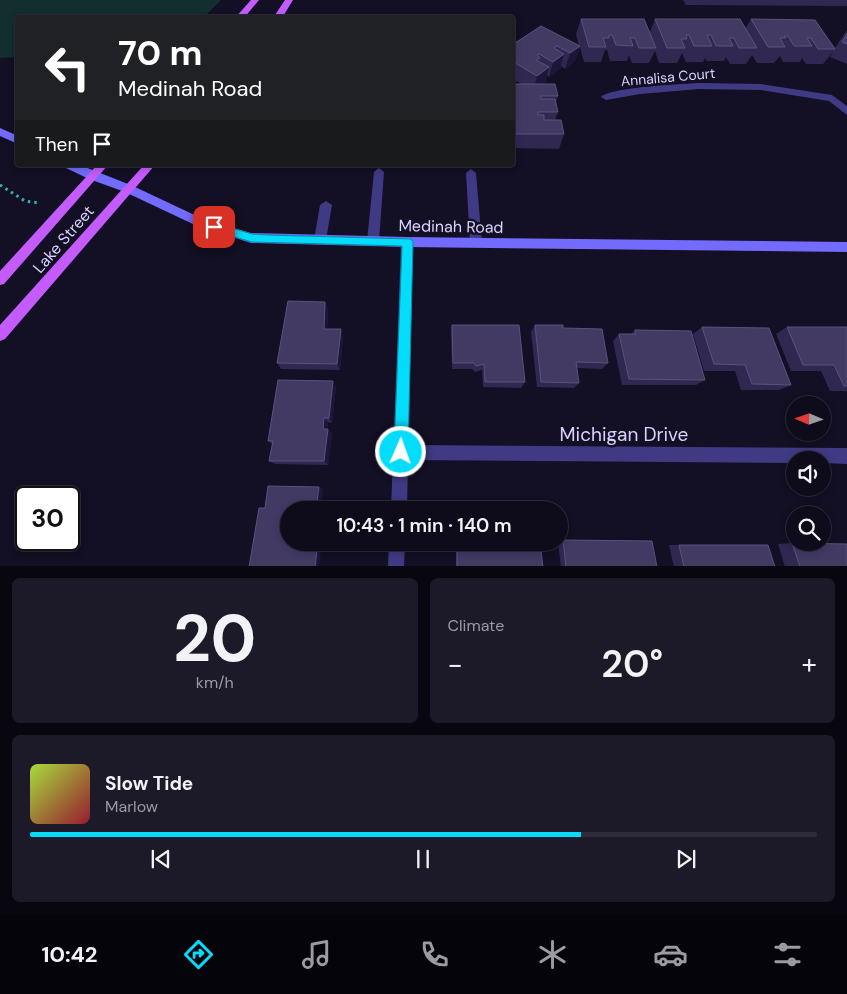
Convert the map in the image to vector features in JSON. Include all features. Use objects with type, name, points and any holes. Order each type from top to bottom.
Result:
[{"type":"main road","points":[[242,15],[255,0]]},
{"type":"main road","points":[[279,15],[289,0]]},
{"type":"main road","name":"Lake Street","points":[[0,280],[101,167]]},
{"type":"main road","name":"Lake Street","points":[[0,335],[148,167]]},
{"type":"street","name":"Annalisa Court","points":[[606,98],[640,91],[699,86],[761,87],[832,98],[847,112]]},
{"type":"street","points":[[0,132],[15,139]]},
{"type":"street","name":"Medinah Road","points":[[74,167],[129,189],[178,213],[228,232],[252,238],[407,242],[847,247]]},
{"type":"street","points":[[372,241],[379,172]]},
{"type":"street","points":[[471,173],[476,243]]},
{"type":"street","points":[[320,240],[326,205]]},
{"type":"street","points":[[399,501],[407,242]]},
{"type":"street","name":"Michigan Drive","points":[[401,452],[847,456]]},
{"type":"street","points":[[396,566],[397,551]]},
{"type":"path","points":[[0,186],[25,201],[39,203]]},
{"type":"green space","points":[[0,0],[221,0],[206,15],[15,15],[15,57],[0,58]]},
{"type":"building","points":[[581,19],[644,19],[656,48],[639,48],[635,38],[630,38],[633,46],[616,45],[612,35],[609,35],[609,38],[603,38],[606,47],[589,47]]},
{"type":"building","points":[[655,19],[740,19],[757,48],[739,48],[734,38],[729,38],[733,46],[716,46],[711,35],[707,35],[712,46],[694,46],[689,35],[686,35],[687,39],[681,39],[685,48],[667,48]]},
{"type":"building","points":[[751,19],[815,20],[835,49],[818,49],[811,38],[807,38],[812,46],[794,46],[788,36],[780,38],[785,47],[768,47]]},
{"type":"building","points":[[541,26],[580,46],[570,53],[557,46],[554,48],[564,54],[553,62],[539,54],[537,55],[540,58],[536,60],[549,67],[537,76],[515,63],[515,43]]},
{"type":"building","points":[[847,34],[847,44],[842,42]]},
{"type":"building","points":[[515,84],[555,84],[558,96],[541,96],[541,99],[555,99],[558,112],[538,112],[538,115],[544,115],[544,120],[561,120],[564,134],[515,134]]},
{"type":"building","points":[[288,301],[325,302],[324,329],[341,329],[337,364],[277,363]]},
{"type":"building","points":[[452,325],[519,325],[525,382],[485,382],[484,364],[476,366],[474,363],[453,363]]},
{"type":"building","points":[[535,325],[563,325],[563,328],[602,329],[608,363],[576,362],[579,383],[541,382]]},
{"type":"building","points":[[702,327],[769,328],[791,385],[752,384],[745,365],[714,364]]},
{"type":"building","points":[[787,327],[847,327],[847,386],[844,386],[834,365],[803,365]]},
{"type":"building","points":[[635,330],[691,331],[705,380],[629,379],[619,334],[636,334]]},
{"type":"building","points":[[278,380],[333,381],[329,418],[324,418],[323,429],[328,429],[324,461],[269,461],[273,441],[268,441]]},
{"type":"building","points":[[268,486],[319,487],[317,501],[280,501],[280,551],[317,551],[315,566],[249,566],[259,508],[265,508]]},
{"type":"building","points":[[568,540],[652,541],[657,566],[566,566],[564,551],[568,551]]},
{"type":"building","points":[[831,544],[847,544],[847,566],[800,566],[795,551],[831,551]]},
{"type":"building","points":[[679,545],[768,545],[775,566],[684,566]]},
{"type":"building","points":[[457,551],[541,551],[543,566],[457,566]]},
{"type":"route","points":[[214,227],[252,238],[407,242],[401,452]]}]
